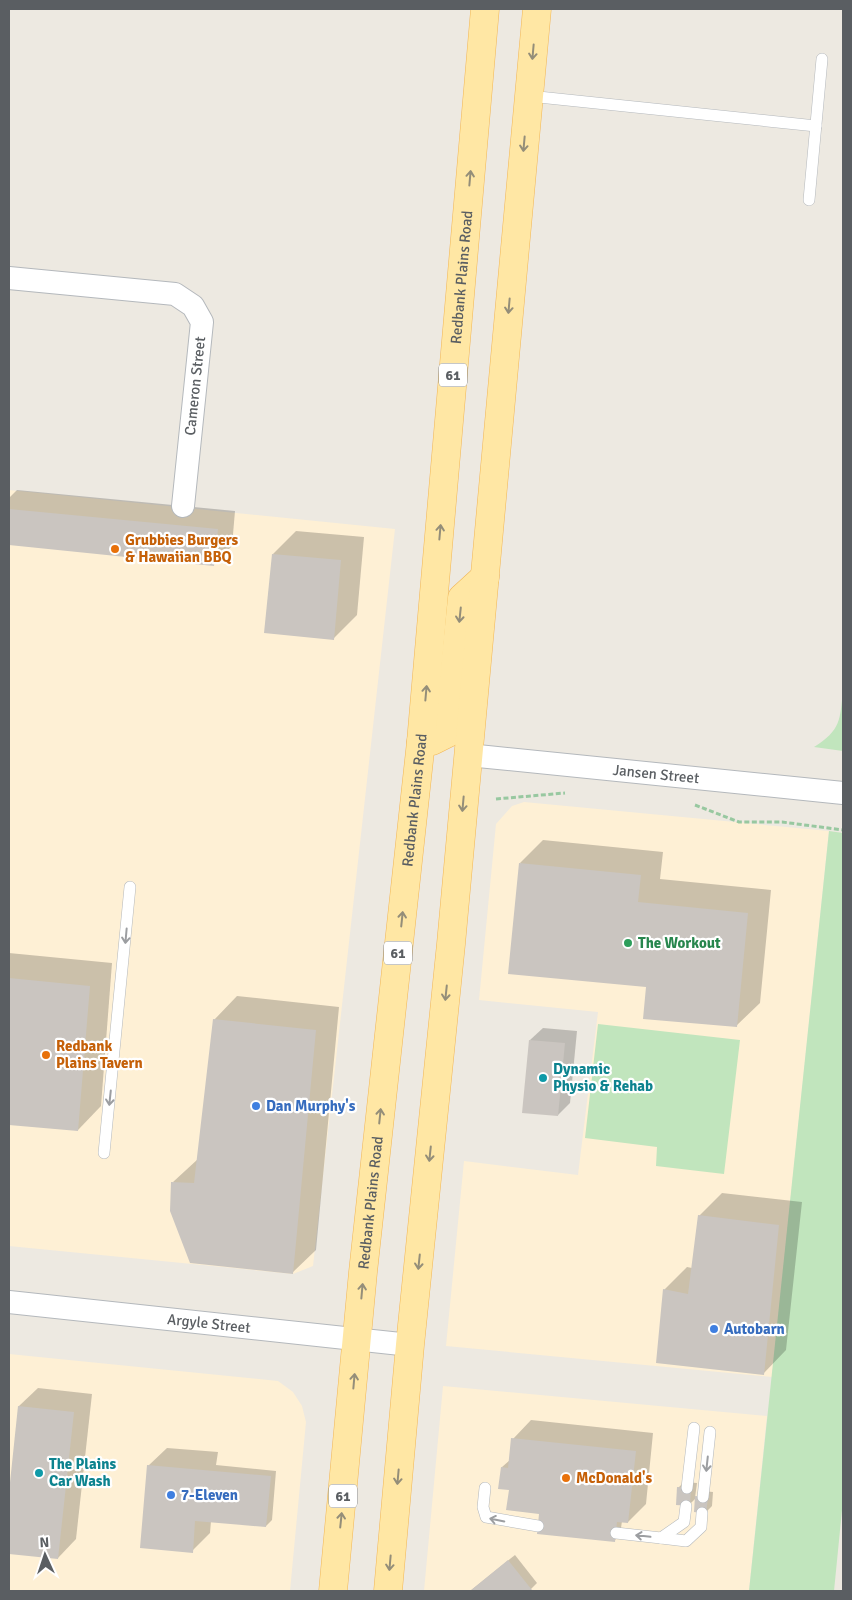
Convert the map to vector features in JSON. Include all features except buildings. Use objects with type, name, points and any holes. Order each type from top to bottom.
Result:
[{"type":"main road","name":"Redbank Plains Road","points":[[334,1591],[357,1340],[422,742],[484,9]]},
{"type":"main road","points":[[388,1591],[410,1345],[448,971],[537,9]]},
{"type":"main road","points":[[422,742],[432,741],[448,733],[462,598],[485,577]]},
{"type":"street","name":"Cameron Street","points":[[9,278],[175,294],[193,306],[202,322],[183,506]]},
{"type":"street","name":"Jansen Street","points":[[468,755],[843,793]]},
{"type":"street","name":"Argyle Street","points":[[9,1302],[410,1345]]},
{"type":"lane","points":[[809,200],[822,59]]},
{"type":"lane","points":[[529,96],[816,126]]},
{"type":"lane","points":[[104,1153],[130,887]]},
{"type":"lane","points":[[687,1488],[694,1428]]},
{"type":"lane","points":[[704,1497],[710,1432]]},
{"type":"lane","points":[[484,1488],[486,1518],[538,1526]]},
{"type":"lane","points":[[661,1538],[684,1522],[686,1506]]},
{"type":"lane","points":[[616,1533],[686,1540],[701,1526],[702,1513]]},
{"type":"path","points":[[496,799],[571,792]]},
{"type":"path","points":[[688,803],[739,822],[782,822],[843,830]]},
{"type":"shaded area","points":[[9,490],[395,529],[313,1266],[293,1274],[9,1246]]},
{"type":"shaded area","points":[[524,802],[829,831],[772,1377],[446,1346],[464,1161],[578,1175],[598,1012],[479,1000],[496,824],[512,806]]},
{"type":"shaded area","points":[[9,1354],[278,1381],[293,1392],[302,1406],[306,1422],[290,1591],[9,1591]]},
{"type":"shaded area","points":[[443,1386],[767,1416],[749,1591],[424,1591]]},
{"type":"green space","points":[[843,690],[843,751],[814,747],[830,735],[838,723]]},
{"type":"green space","points":[[829,831],[843,833],[843,1500],[834,1591],[749,1591]]},
{"type":"green space","points":[[598,1024],[740,1040],[724,1174],[656,1166],[657,1147],[585,1138]]},
{"type":"place","name":"Grubbies Burgers & Hawaiian BBQ","points":[[115,549]]},
{"type":"place","name":"The Workout","points":[[628,943]]},
{"type":"place","name":"Redbank Plains Tavern","points":[[46,1055]]},
{"type":"place","name":"Dynamic Physio & Rehab","points":[[543,1078]]},
{"type":"place","name":"Dan Murphy's","points":[[256,1106]]},
{"type":"place","name":"Autobarn","points":[[714,1329]]},
{"type":"place","name":"The Plains Car Wash","points":[[39,1473]]},
{"type":"place","name":"McDonald's","points":[[566,1478]]},
{"type":"place","name":"7-Eleven","points":[[171,1495]]}]
